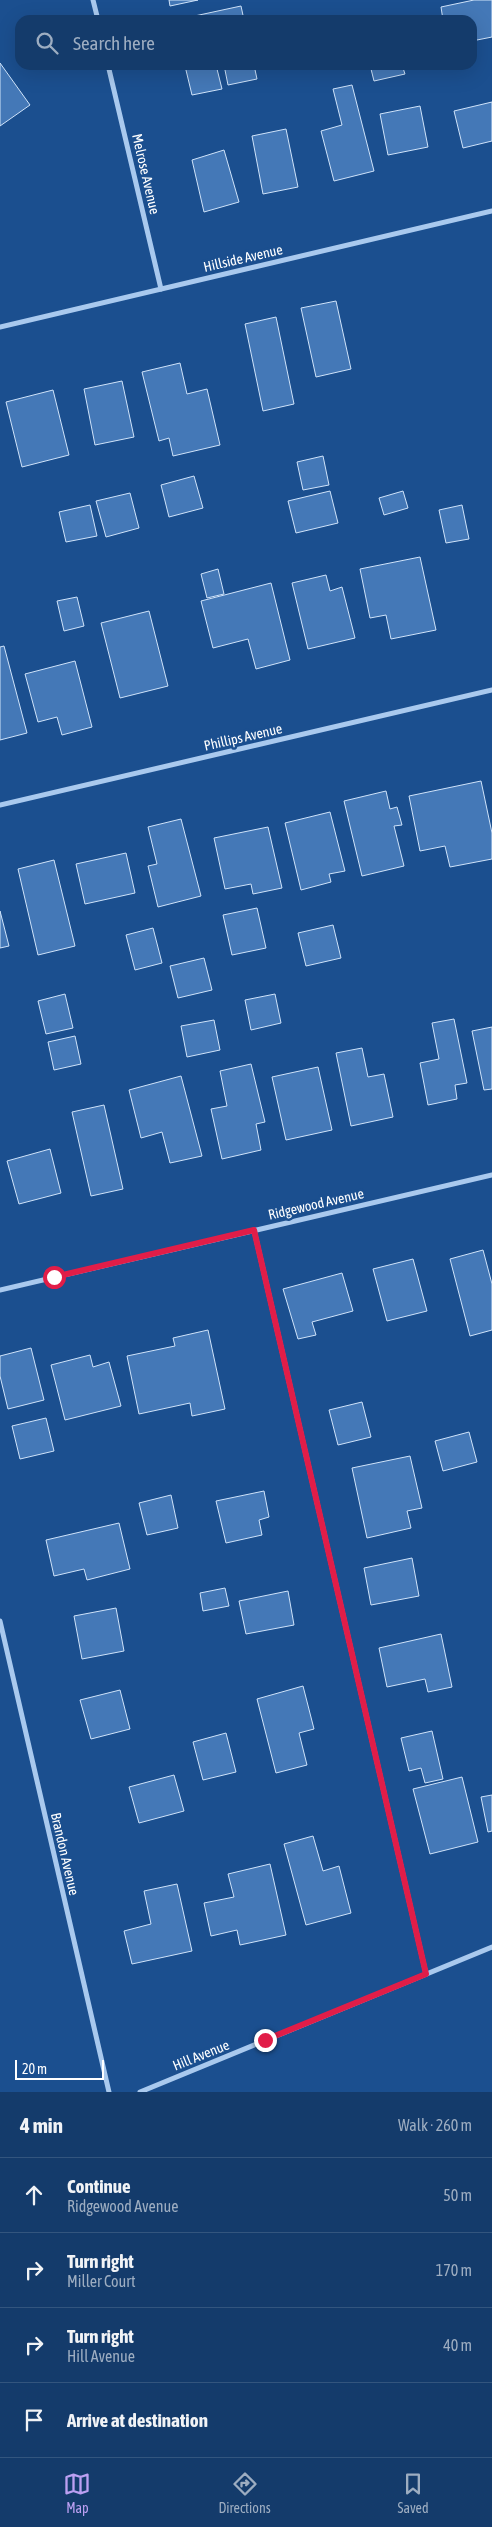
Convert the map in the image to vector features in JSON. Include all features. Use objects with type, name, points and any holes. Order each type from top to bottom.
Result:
[{"type":"street","points":[[93,0],[97,15]]},
{"type":"street","name":"Melrose Avenue","points":[[109,70],[161,289]]},
{"type":"street","name":"Hillside Avenue","points":[[0,327],[492,211]]},
{"type":"street","name":"Phillips Avenue","points":[[0,805],[492,690]]},
{"type":"street","name":"Ridgewood Avenue","points":[[0,1290],[492,1174]]},
{"type":"street","points":[[254,1230],[426,1974]]},
{"type":"street","name":"Brandon Avenue","points":[[0,1621],[109,2092]]},
{"type":"street","name":"Hill Avenue","points":[[140,2092],[492,1947]]},
{"type":"building","points":[[169,0],[198,0],[170,6]]},
{"type":"building","points":[[474,0],[492,0],[492,37],[477,40],[477,15],[442,15],[441,7]]},
{"type":"building","points":[[241,6],[243,15],[199,15]]},
{"type":"building","points":[[0,63],[30,105],[0,126]]},
{"type":"building","points":[[186,70],[217,70],[222,89],[192,95]]},
{"type":"building","points":[[225,70],[255,70],[257,79],[228,85]]},
{"type":"building","points":[[371,70],[404,70],[405,74],[374,81]]},
{"type":"building","points":[[352,85],[374,171],[334,181],[321,131],[342,125],[333,89]]},
{"type":"building","points":[[492,102],[492,141],[463,148],[454,111]]},
{"type":"building","points":[[420,106],[428,147],[388,155],[380,114]]},
{"type":"building","points":[[286,129],[298,187],[263,194],[252,136]]},
{"type":"building","points":[[224,150],[239,202],[204,212],[192,160]]},
{"type":"building","points":[[336,301],[351,369],[316,377],[301,308]]},
{"type":"building","points":[[276,317],[294,404],[263,411],[245,324]]},
{"type":"building","points":[[180,363],[187,394],[207,389],[220,445],[173,456],[169,438],[159,441],[142,372]]},
{"type":"building","points":[[122,381],[134,437],[95,445],[84,389]]},
{"type":"building","points":[[53,390],[69,455],[22,467],[6,402]]},
{"type":"building","points":[[323,456],[329,485],[303,490],[297,462]]},
{"type":"building","points":[[194,476],[203,508],[169,517],[161,485]]},
{"type":"building","points":[[330,491],[338,523],[296,533],[288,501]]},
{"type":"building","points":[[403,491],[408,508],[384,515],[379,498]]},
{"type":"building","points":[[130,493],[139,528],[106,537],[96,501]]},
{"type":"building","points":[[90,505],[97,536],[66,542],[59,512]]},
{"type":"building","points":[[462,505],[469,539],[446,543],[439,510]]},
{"type":"building","points":[[420,557],[436,630],[391,639],[386,615],[370,618],[360,569]]},
{"type":"building","points":[[218,569],[224,594],[207,598],[201,574]]},
{"type":"building","points":[[326,575],[330,591],[342,587],[355,638],[308,649],[292,583]]},
{"type":"building","points":[[271,583],[290,660],[256,669],[248,639],[213,648],[201,601]]},
{"type":"building","points":[[77,597],[84,626],[64,631],[57,601]]},
{"type":"building","points":[[149,611],[168,686],[120,698],[101,623]]},
{"type":"building","points":[[4,646],[27,733],[0,740],[0,647]]},
{"type":"building","points":[[75,661],[92,727],[62,735],[57,717],[38,722],[25,674]]},
{"type":"building","points":[[481,781],[492,833],[492,859],[450,867],[445,846],[420,851],[409,796]]},
{"type":"building","points":[[386,791],[390,809],[397,807],[402,825],[394,826],[404,866],[362,876],[344,801]]},
{"type":"building","points":[[330,812],[345,871],[329,874],[331,882],[301,890],[285,823]]},
{"type":"building","points":[[181,819],[201,896],[158,907],[148,866],[157,864],[148,827]]},
{"type":"building","points":[[268,827],[282,888],[253,894],[251,884],[225,889],[214,838]]},
{"type":"building","points":[[126,853],[135,893],[85,904],[76,864]]},
{"type":"building","points":[[54,860],[75,946],[38,955],[18,869]]},
{"type":"building","points":[[257,908],[266,948],[232,955],[223,915]]},
{"type":"building","points":[[0,911],[9,946],[0,948]]},
{"type":"building","points":[[333,925],[341,958],[306,966],[298,933]]},
{"type":"building","points":[[153,928],[162,963],[135,970],[126,935]]},
{"type":"building","points":[[204,958],[212,990],[178,998],[170,966]]},
{"type":"building","points":[[65,994],[73,1028],[46,1034],[38,1001]]},
{"type":"building","points":[[275,994],[281,1023],[251,1030],[245,1000]]},
{"type":"building","points":[[454,1019],[467,1083],[455,1085],[457,1099],[428,1105],[420,1063],[439,1059],[432,1023]]},
{"type":"building","points":[[214,1020],[220,1050],[187,1057],[181,1026]]},
{"type":"building","points":[[492,1027],[492,1089],[484,1090],[472,1031]]},
{"type":"building","points":[[75,1036],[81,1064],[54,1070],[48,1042]]},
{"type":"building","points":[[362,1048],[368,1077],[384,1074],[393,1117],[351,1126],[336,1053]]},
{"type":"building","points":[[251,1064],[265,1122],[256,1124],[261,1150],[222,1159],[211,1109],[227,1106],[220,1071]]},
{"type":"building","points":[[318,1067],[332,1130],[286,1140],[272,1077]]},
{"type":"building","points":[[181,1076],[202,1156],[170,1163],[162,1132],[141,1138],[129,1090]]},
{"type":"building","points":[[104,1105],[123,1189],[91,1196],[72,1112]]},
{"type":"building","points":[[50,1149],[61,1193],[19,1204],[7,1161]]},
{"type":"building","points":[[483,1250],[492,1284],[492,1330],[470,1336],[450,1259]]},
{"type":"building","points":[[413,1259],[427,1311],[387,1321],[373,1269]]},
{"type":"building","points":[[342,1273],[353,1311],[312,1322],[316,1335],[298,1339],[283,1289]]},
{"type":"building","points":[[208,1330],[225,1409],[192,1416],[190,1403],[139,1414],[127,1356],[175,1346],[173,1338]]},
{"type":"building","points":[[31,1348],[44,1400],[8,1409],[0,1376],[0,1356]]},
{"type":"building","points":[[90,1355],[93,1367],[109,1362],[121,1406],[65,1420],[51,1365]]},
{"type":"building","points":[[362,1402],[371,1437],[338,1445],[329,1410]]},
{"type":"building","points":[[46,1418],[54,1451],[20,1459],[12,1426]]},
{"type":"building","points":[[469,1432],[477,1462],[443,1471],[435,1441]]},
{"type":"building","points":[[410,1456],[422,1508],[407,1511],[411,1528],[367,1538],[352,1468]]},
{"type":"building","points":[[264,1491],[269,1517],[259,1520],[262,1535],[226,1543],[216,1501]]},
{"type":"building","points":[[171,1495],[178,1528],[147,1535],[139,1503]]},
{"type":"building","points":[[119,1523],[130,1569],[87,1580],[84,1569],[54,1576],[46,1540]]},
{"type":"building","points":[[412,1558],[419,1596],[371,1605],[364,1568]]},
{"type":"building","points":[[225,1588],[229,1606],[203,1611],[200,1593]]},
{"type":"building","points":[[288,1591],[294,1625],[246,1634],[239,1601]]},
{"type":"building","points":[[116,1608],[124,1651],[82,1659],[74,1616]]},
{"type":"building","points":[[441,1634],[452,1687],[428,1692],[425,1679],[387,1687],[379,1648]]},
{"type":"building","points":[[303,1686],[314,1729],[299,1733],[307,1765],[276,1773],[257,1699]]},
{"type":"building","points":[[120,1690],[130,1729],[91,1739],[80,1700]]},
{"type":"building","points":[[432,1731],[443,1779],[425,1783],[421,1768],[409,1771],[401,1738]]},
{"type":"building","points":[[226,1733],[236,1772],[203,1780],[193,1742]]},
{"type":"building","points":[[174,1775],[184,1811],[139,1823],[129,1787]]},
{"type":"building","points":[[462,1777],[478,1842],[430,1854],[413,1789]]},
{"type":"building","points":[[492,1795],[492,1831],[488,1832],[481,1797]]},
{"type":"building","points":[[313,1836],[323,1871],[339,1866],[351,1913],[306,1925],[284,1844]]},
{"type":"building","points":[[270,1864],[286,1935],[240,1945],[237,1930],[211,1936],[204,1903],[234,1897],[228,1874]]},
{"type":"building","points":[[177,1884],[192,1951],[132,1964],[124,1931],[151,1924],[144,1891]]},
{"type":"route","points":[[54,1277],[254,1230],[426,1974],[265,2040]]}]
